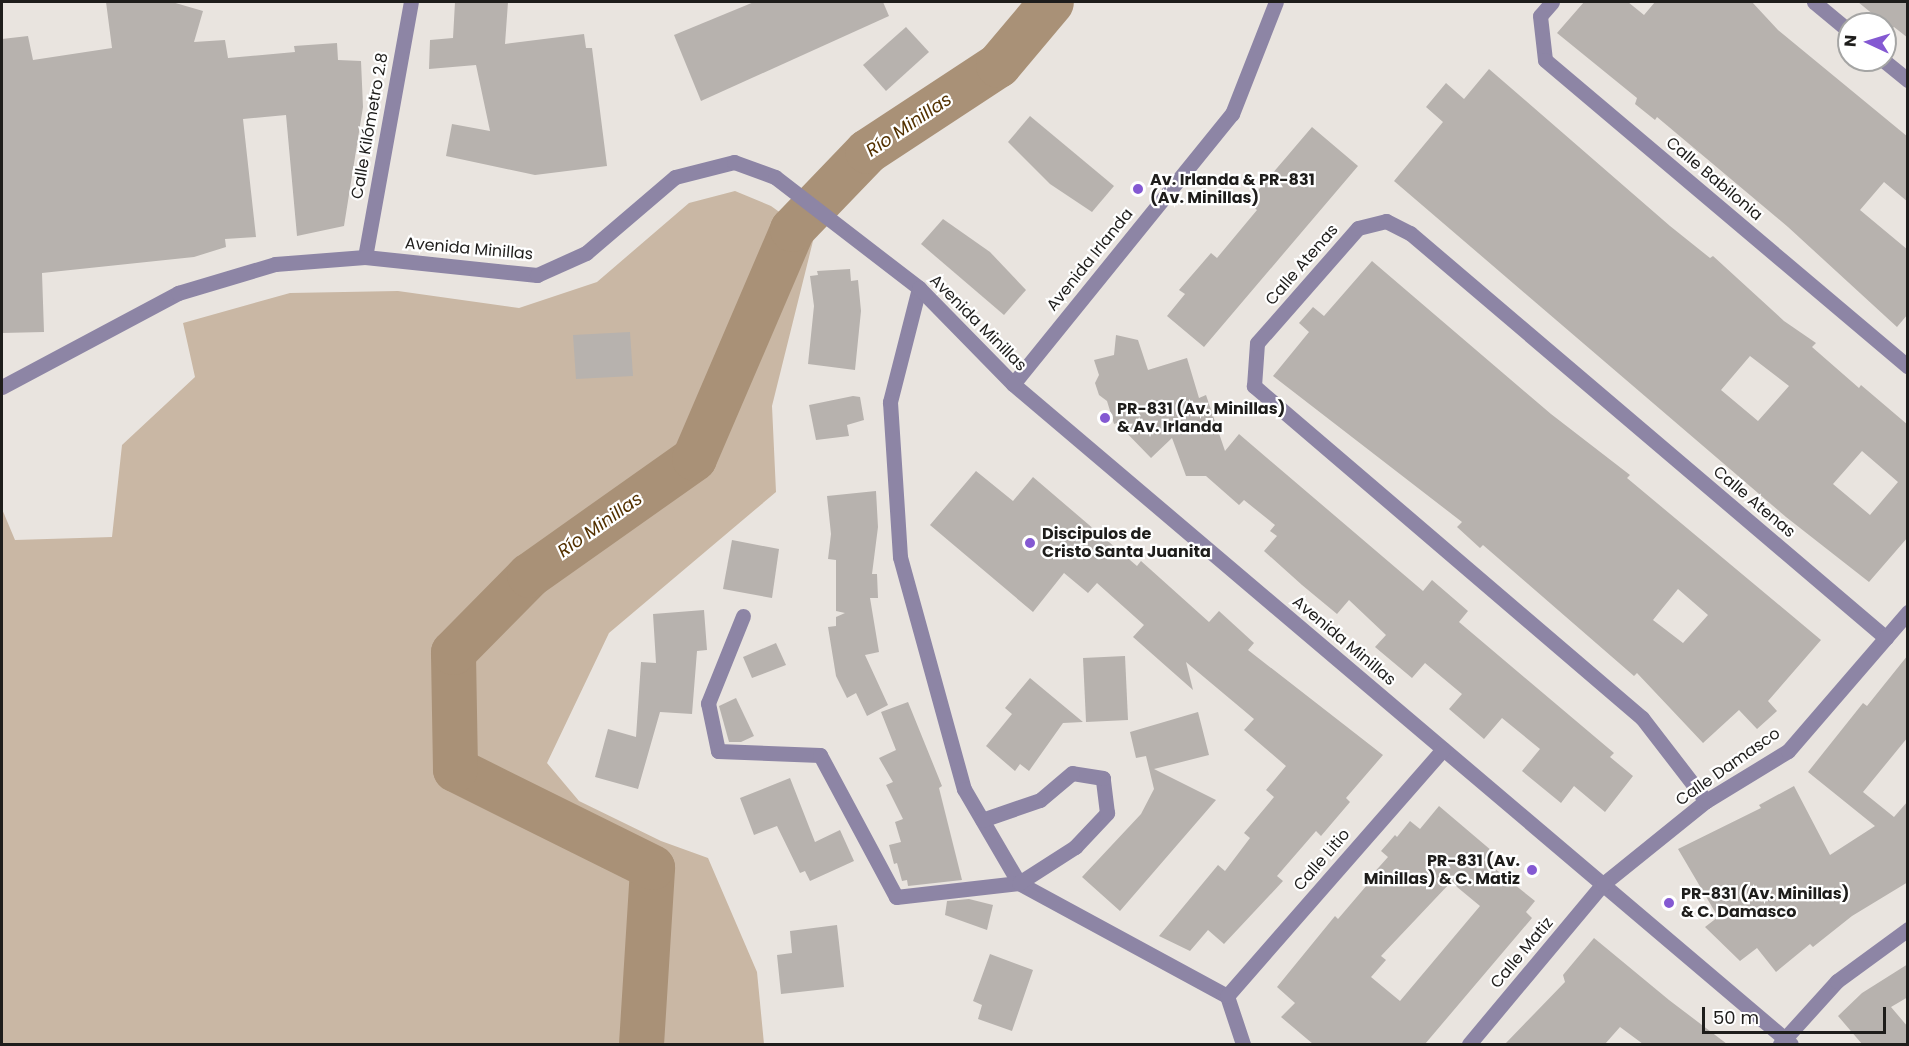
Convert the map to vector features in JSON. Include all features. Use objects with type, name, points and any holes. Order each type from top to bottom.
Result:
[{"type":"street","name":"Calle Kilómetro 2.8","points":[[365,258],[411,2]]},
{"type":"street","name":"Avenida Irlanda","points":[[1012,384],[1232,114],[1276,2]]},
{"type":"street","name":"Calle Babilonia","points":[[1552,2],[1540,16],[1545,60],[1908,367]]},
{"type":"street","points":[[1814,2],[1837,21]]},
{"type":"street","name":"Avenida Minillas","points":[[2,387],[178,293],[275,264],[365,258],[537,275],[586,253],[675,177],[734,162],[776,177],[919,288],[1012,384],[1603,884],[1785,1043]]},
{"type":"street","name":"Calle Atenas","points":[[1706,801],[1642,718],[1254,386],[1257,343],[1358,228],[1386,220],[1410,233],[1886,638]]},
{"type":"street","points":[[919,288],[890,402],[900,557],[964,789],[1019,883],[1227,996],[1243,1044]]},
{"type":"street","name":"Calle Damasco","points":[[1603,884],[1706,801],[1788,751],[1908,612]]},
{"type":"street","points":[[743,616],[708,703],[718,752],[820,756],[896,897],[1019,883],[1075,847],[1107,813],[1103,778],[1072,773],[1040,800],[982,820]]},
{"type":"street","name":"Calle Litio","points":[[1227,996],[1443,749]]},
{"type":"street","name":"Calle Matiz","points":[[1469,1044],[1603,884]]},
{"type":"street","points":[[1785,1043],[1837,981],[1908,929]]},
{"type":"shaded area","points":[[735,191],[771,206],[814,237],[772,406],[776,492],[609,633],[547,763],[579,801],[661,841],[708,858],[757,972],[764,1044],[2,1044],[2,509],[15,540],[112,537],[122,445],[195,377],[183,323],[290,293],[398,291],[519,308],[597,282],[689,203]]},
{"type":"building","points":[[106,2],[172,2],[203,11],[194,42],[225,40],[228,58],[295,52],[294,46],[337,43],[338,60],[361,61],[363,107],[344,226],[297,236],[286,115],[243,119],[256,237],[225,239],[226,247],[194,257],[42,273],[44,332],[2,333],[2,39],[28,36],[33,60],[112,48]]},
{"type":"building","points":[[455,2],[508,2],[505,44],[584,34],[586,48],[592,48],[607,166],[535,175],[446,156],[452,124],[490,131],[476,65],[429,69],[430,40],[453,38]]},
{"type":"building","points":[[754,2],[883,2],[889,16],[701,101],[674,35]]},
{"type":"building","points":[[1584,2],[1628,2],[1644,15],[1655,2],[1752,2],[1778,30],[1908,137],[1908,202],[1884,182],[1860,210],[1908,250],[1908,314],[1897,327],[1788,227],[1657,117],[1655,120],[1635,104],[1637,98],[1557,33]]},
{"type":"building","points":[[1858,2],[1908,2],[1908,38],[1897,29],[1897,12],[1870,12]]},
{"type":"building","points":[[906,27],[929,52],[886,91],[863,65]]},
{"type":"building","points":[[1489,69],[1670,226],[1710,258],[1713,256],[1784,321],[1816,343],[1812,347],[1859,388],[1861,385],[1908,425],[1908,537],[1869,582],[1786,517],[1394,181],[1443,122],[1426,107],[1446,83],[1464,99]],"holes":[[[1750,356],[1789,386],[1758,421],[1721,390]],[[1862,451],[1898,482],[1870,515],[1833,484]]]},
{"type":"building","points":[[1030,116],[1114,186],[1092,212],[1050,184],[1008,142]]},
{"type":"building","points":[[1312,127],[1358,166],[1204,347],[1167,316],[1185,294],[1179,290],[1211,253],[1217,258],[1257,210],[1248,202]]},
{"type":"building","points":[[943,219],[990,252],[1026,290],[1004,315],[921,244]]},
{"type":"building","points":[[1372,261],[1551,414],[1630,475],[1627,478],[1821,640],[1768,701],[1777,711],[1757,729],[1739,710],[1703,743],[1637,673],[1634,676],[1483,545],[1480,548],[1457,527],[1462,522],[1273,376],[1309,332],[1299,323],[1313,307],[1324,316]],"holes":[[[1678,589],[1708,615],[1683,643],[1653,620]]]},
{"type":"building","points":[[850,269],[851,281],[858,280],[861,311],[855,370],[808,364],[814,306],[810,276],[818,275],[817,271]]},
{"type":"building","points":[[630,332],[633,376],[576,379],[573,335]]},
{"type":"building","points":[[1116,335],[1138,340],[1148,370],[1187,358],[1199,398],[1206,395],[1225,451],[1239,434],[1423,591],[1432,580],[1468,611],[1459,622],[1614,753],[1610,757],[1633,776],[1605,812],[1574,786],[1561,803],[1522,771],[1540,749],[1502,718],[1484,739],[1449,709],[1462,694],[1425,663],[1412,678],[1375,647],[1386,635],[1349,600],[1337,614],[1302,585],[1264,551],[1277,536],[1270,531],[1275,525],[1244,500],[1239,505],[1206,476],[1186,476],[1172,438],[1151,458],[1117,423],[1114,424],[1107,401],[1099,395],[1095,383],[1099,375],[1094,360],[1114,355]]},
{"type":"building","points":[[853,396],[860,397],[864,420],[847,425],[849,436],[816,440],[809,405]]},
{"type":"building","points":[[976,471],[1013,501],[1033,477],[1137,566],[1141,561],[1209,622],[1219,611],[1254,643],[1248,650],[1383,755],[1346,798],[1350,802],[1321,836],[1316,831],[1277,876],[1283,881],[1224,944],[1208,930],[1190,951],[1159,936],[1218,865],[1225,871],[1250,838],[1244,833],[1274,797],[1266,790],[1286,766],[1244,730],[1254,719],[1186,662],[1193,690],[1133,637],[1144,625],[1097,583],[1088,593],[1064,573],[1033,612],[930,525]]},
{"type":"building","points":[[876,491],[878,527],[872,574],[877,574],[878,598],[870,598],[879,652],[865,655],[888,705],[867,716],[856,693],[847,698],[836,676],[828,627],[836,626],[836,617],[845,613],[836,611],[836,560],[828,559],[831,534],[827,496]]},
{"type":"building","points":[[732,540],[779,549],[772,598],[723,589]]},
{"type":"building","points":[[704,610],[707,650],[697,651],[692,714],[660,712],[638,789],[595,777],[608,729],[636,737],[641,662],[656,663],[653,614]]},
{"type":"building","points":[[776,643],[786,665],[752,678],[743,657]]},
{"type":"building","points":[[1908,655],[1908,737],[1863,792],[1894,817],[1908,801],[1908,882],[1852,916],[1813,947],[1810,944],[1776,972],[1757,948],[1740,961],[1705,927],[1718,917],[1678,849],[1761,808],[1759,805],[1794,786],[1830,855],[1875,826],[1808,772],[1863,703],[1867,706]]},
{"type":"building","points":[[1125,656],[1128,720],[1086,722],[1083,658]]},
{"type":"building","points":[[1030,678],[1083,722],[1063,723],[1029,771],[1020,764],[1015,771],[986,746],[1012,714],[1005,708]]},
{"type":"building","points":[[736,698],[754,736],[741,742],[729,742],[719,706]]},
{"type":"building","points":[[908,702],[942,786],[939,788],[962,880],[908,886],[907,880],[902,881],[897,863],[894,864],[889,845],[901,842],[895,822],[903,819],[886,785],[893,782],[879,758],[896,750],[881,712]]},
{"type":"building","points":[[1198,712],[1209,755],[1154,769],[1216,800],[1120,911],[1082,877],[1141,814],[1154,789],[1146,756],[1136,758],[1130,732]]},
{"type":"building","points":[[790,778],[815,842],[840,830],[854,861],[810,881],[805,871],[800,873],[777,826],[754,835],[740,798]]},
{"type":"building","points":[[1439,806],[1492,851],[1484,860],[1535,901],[1526,912],[1532,918],[1425,1044],[1313,1044],[1281,1017],[1295,1003],[1277,987],[1335,916],[1338,919],[1373,878],[1371,876],[1388,857],[1381,851],[1395,835],[1397,837],[1410,821],[1420,829]],"holes":[[[1451,882],[1480,906],[1400,1001],[1371,977],[1386,960],[1381,956]]]},
{"type":"building","points":[[969,899],[993,905],[987,930],[945,915],[947,901]]},
{"type":"building","points":[[837,925],[844,987],[781,994],[777,955],[792,953],[790,931]]},
{"type":"building","points":[[1594,938],[1727,1044],[1643,1044],[1620,1027],[1605,1044],[1505,1044],[1565,982],[1563,975]]},
{"type":"building","points":[[990,954],[1033,970],[1012,1031],[978,1019],[982,1005],[973,1001]]},
{"type":"building","points":[[1908,964],[1908,997],[1891,1007],[1908,1027],[1908,1044],[1862,1044],[1838,1016],[1862,993]]},
{"type":"waterway","name":"Río Minillas","points":[[641,1044],[652,867],[455,769],[453,652],[529,575],[694,458],[792,229],[867,151],[998,65],[1051,2]]},
{"type":"place","name":"Av. Irlanda & PR-831 (Av. Minillas)","points":[[1138,189]]},
{"type":"place","name":"PR-831 (Av. Minillas) & Av. Irlanda","points":[[1105,418]]},
{"type":"place","name":"Discipulos de Cristo Santa Juanita","points":[[1030,543]]},
{"type":"place","name":"PR-831 (Av. Minillas) & C. Matiz","points":[[1532,870]]},
{"type":"place","name":"PR-831 (Av. Minillas) & C. Damasco","points":[[1669,903]]}]
